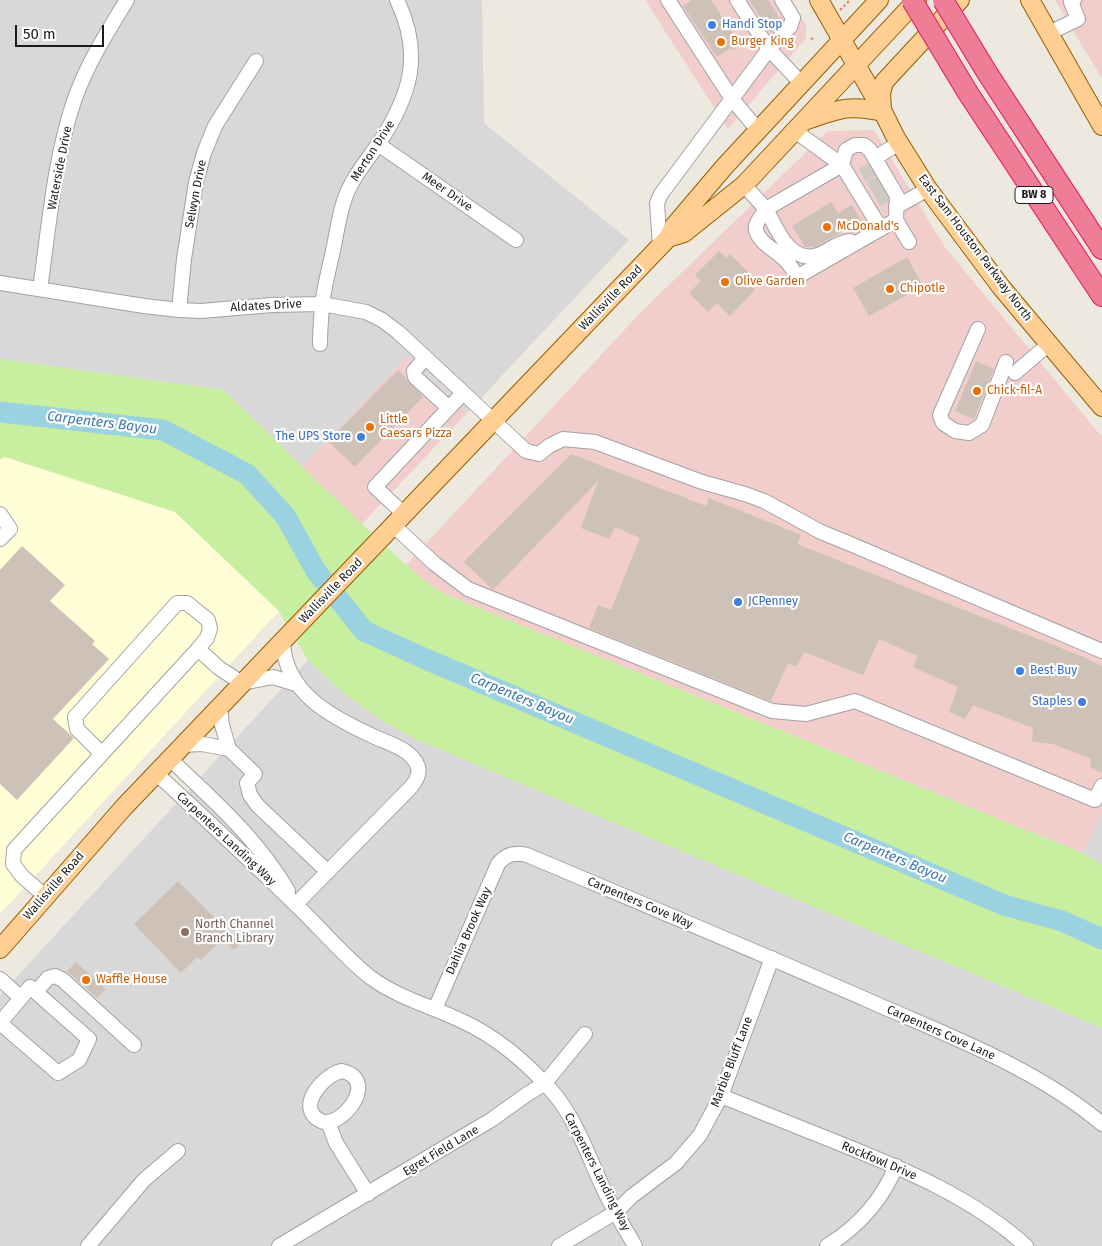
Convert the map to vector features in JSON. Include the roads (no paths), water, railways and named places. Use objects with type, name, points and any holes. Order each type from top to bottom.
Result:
[{"type":"highway","name":"BW 8","points":[[912,0],[968,94],[1102,296]]},
{"type":"highway","name":"BW 8","points":[[943,0],[986,71],[1102,249]]},
{"type":"main road","name":"East Sam Houston Parkway North","points":[[819,0],[840,40],[883,111],[899,143],[928,189],[1001,287],[1102,407]]},
{"type":"main road","name":"Wallisville Road","points":[[0,949],[156,773],[664,242],[674,226],[758,130],[879,0]]},
{"type":"main road","name":"Wallisville Road","points":[[664,242],[684,233],[744,185],[917,0]]},
{"type":"main road","points":[[799,126],[841,108],[863,107],[883,111],[881,93],[884,82],[960,0]]},
{"type":"main road","points":[[1030,1],[1102,126]]},
{"type":"street","name":"Waterside Drive","points":[[40,288],[60,154],[74,101],[85,74],[127,0]]},
{"type":"street","name":"Merton Drive","points":[[320,344],[322,304],[344,201],[360,167],[378,144],[402,103],[411,63],[411,45],[408,28],[397,0]]},
{"type":"street","points":[[668,0],[732,99],[758,130]]},
{"type":"street","points":[[737,0],[769,49],[801,83]]},
{"type":"street","points":[[664,242],[657,203],[661,194],[769,49],[790,27],[793,18],[782,0]]},
{"type":"street","points":[[1049,33],[1078,19],[1072,1]]},
{"type":"street","name":"Selwyn Drive","points":[[179,310],[196,182],[204,153],[215,126],[256,60]]},
{"type":"street","points":[[799,126],[842,165],[868,170]]},
{"type":"street","points":[[868,170],[899,143]]},
{"type":"street","name":"Meer Drive","points":[[378,144],[516,240]]},
{"type":"street","points":[[881,229],[878,191],[868,170],[870,150],[864,145],[855,145],[846,150],[842,165],[766,209],[756,226],[760,239],[775,249],[787,261],[797,277],[881,229],[896,214],[928,189]]},
{"type":"street","points":[[868,170],[878,191],[897,196],[896,214],[909,242]]},
{"type":"street","points":[[744,185],[766,209],[784,241],[793,252],[804,256],[814,256],[840,242],[850,241],[858,237],[868,237]]},
{"type":"street","name":"Aldates Drive","points":[[0,283],[135,305],[179,310],[201,311],[272,305],[322,304],[366,312],[382,320],[398,332],[526,451],[539,454],[563,439],[595,442],[702,482],[758,499],[821,532],[1102,652]]},
{"type":"street","points":[[978,329],[940,415],[943,423],[955,431],[970,432],[982,426],[1011,368],[1048,344]]},
{"type":"street","points":[[426,358],[414,371],[415,378],[450,408]]},
{"type":"street","points":[[463,393],[375,487],[398,520],[435,564],[468,589],[772,711],[806,714],[854,701],[1095,800],[1102,786]]},
{"type":"street","points":[[0,514],[10,528],[0,539]]},
{"type":"street","points":[[45,896],[22,876],[13,864],[14,850],[207,638],[210,629],[208,620],[187,603],[177,603],[75,717],[76,729],[101,753]]},
{"type":"street","points":[[283,641],[283,654],[288,670],[296,684],[327,712],[349,725],[408,753],[416,761],[419,770],[418,779],[411,787],[296,904]]},
{"type":"street","points":[[198,649],[219,668],[242,683],[273,677],[296,684]]},
{"type":"street","points":[[220,707],[222,725],[229,749],[255,774],[247,783],[250,795],[265,813],[328,872]]},
{"type":"street","points":[[183,745],[202,744],[229,749]]},
{"type":"street","name":"Carpenters Landing Way","points":[[170,759],[240,826],[280,877],[296,904]]},
{"type":"street","name":"Carpenters Landing Way","points":[[156,773],[371,977],[393,992],[471,1025],[495,1039],[519,1057],[545,1083],[573,1123],[616,1212],[635,1246]]},
{"type":"street","name":"Carpenters Cove Way","points":[[507,856],[520,853],[528,855],[772,958]]},
{"type":"street","name":"Dahlia Brook Way","points":[[435,1009],[498,864],[507,856]]},
{"type":"street","name":"Marble Bluff Lane","points":[[559,1246],[616,1212],[632,1196],[676,1163],[700,1135],[721,1096],[772,958]]},
{"type":"street","name":"Carpenters Cove Lane","points":[[772,958],[1016,1067],[1050,1087],[1102,1124]]},
{"type":"street","points":[[36,992],[48,978],[55,976],[63,980],[134,1045]]},
{"type":"street","points":[[0,979],[20,997]]},
{"type":"street","points":[[30,987],[89,1039],[79,1060],[58,1074],[0,1023],[20,997],[30,987]]},
{"type":"street","name":"Egret Field Lane","points":[[279,1246],[491,1120],[545,1083],[585,1034]]},
{"type":"street","name":"Rockfowl Drive","points":[[721,1096],[896,1166],[978,1209],[1026,1246]]},
{"type":"street","points":[[328,1122],[336,1144],[368,1194]]},
{"type":"street","points":[[88,1246],[144,1180],[178,1151]]},
{"type":"street","points":[[827,1246],[847,1232],[870,1211],[888,1184],[896,1166]]},
{"type":"waterway","name":"Carpenters Bayou","points":[[0,412],[163,430],[247,474],[286,517],[316,571],[364,631],[1004,905],[1062,921],[1102,939]]},
{"type":"tunnel","points":[[862,175],[873,169]]},
{"type":"tunnel","points":[[870,188],[880,182]]},
{"type":"tunnel","points":[[877,200],[887,194]]},
{"type":"place","name":"Handi Stop","points":[[712,25]]},
{"type":"place","name":"Burger King","points":[[721,42]]},
{"type":"place","name":"McDonald's","points":[[827,227]]},
{"type":"place","name":"Olive Garden","points":[[725,282]]},
{"type":"place","name":"Chipotle","points":[[890,289]]},
{"type":"place","name":"Chick-fil-A","points":[[977,391]]},
{"type":"place","name":"Little Caesars Pizza","points":[[370,427]]},
{"type":"place","name":"The UPS Store","points":[[361,437]]},
{"type":"place","name":"JCPenney","points":[[738,602]]},
{"type":"place","name":"Best Buy","points":[[1020,671]]},
{"type":"place","name":"Staples","points":[[1082,702]]},
{"type":"place","name":"North Channel Branch Library","points":[[185,932]]},
{"type":"place","name":"Waffle House","points":[[86,980]]}]
